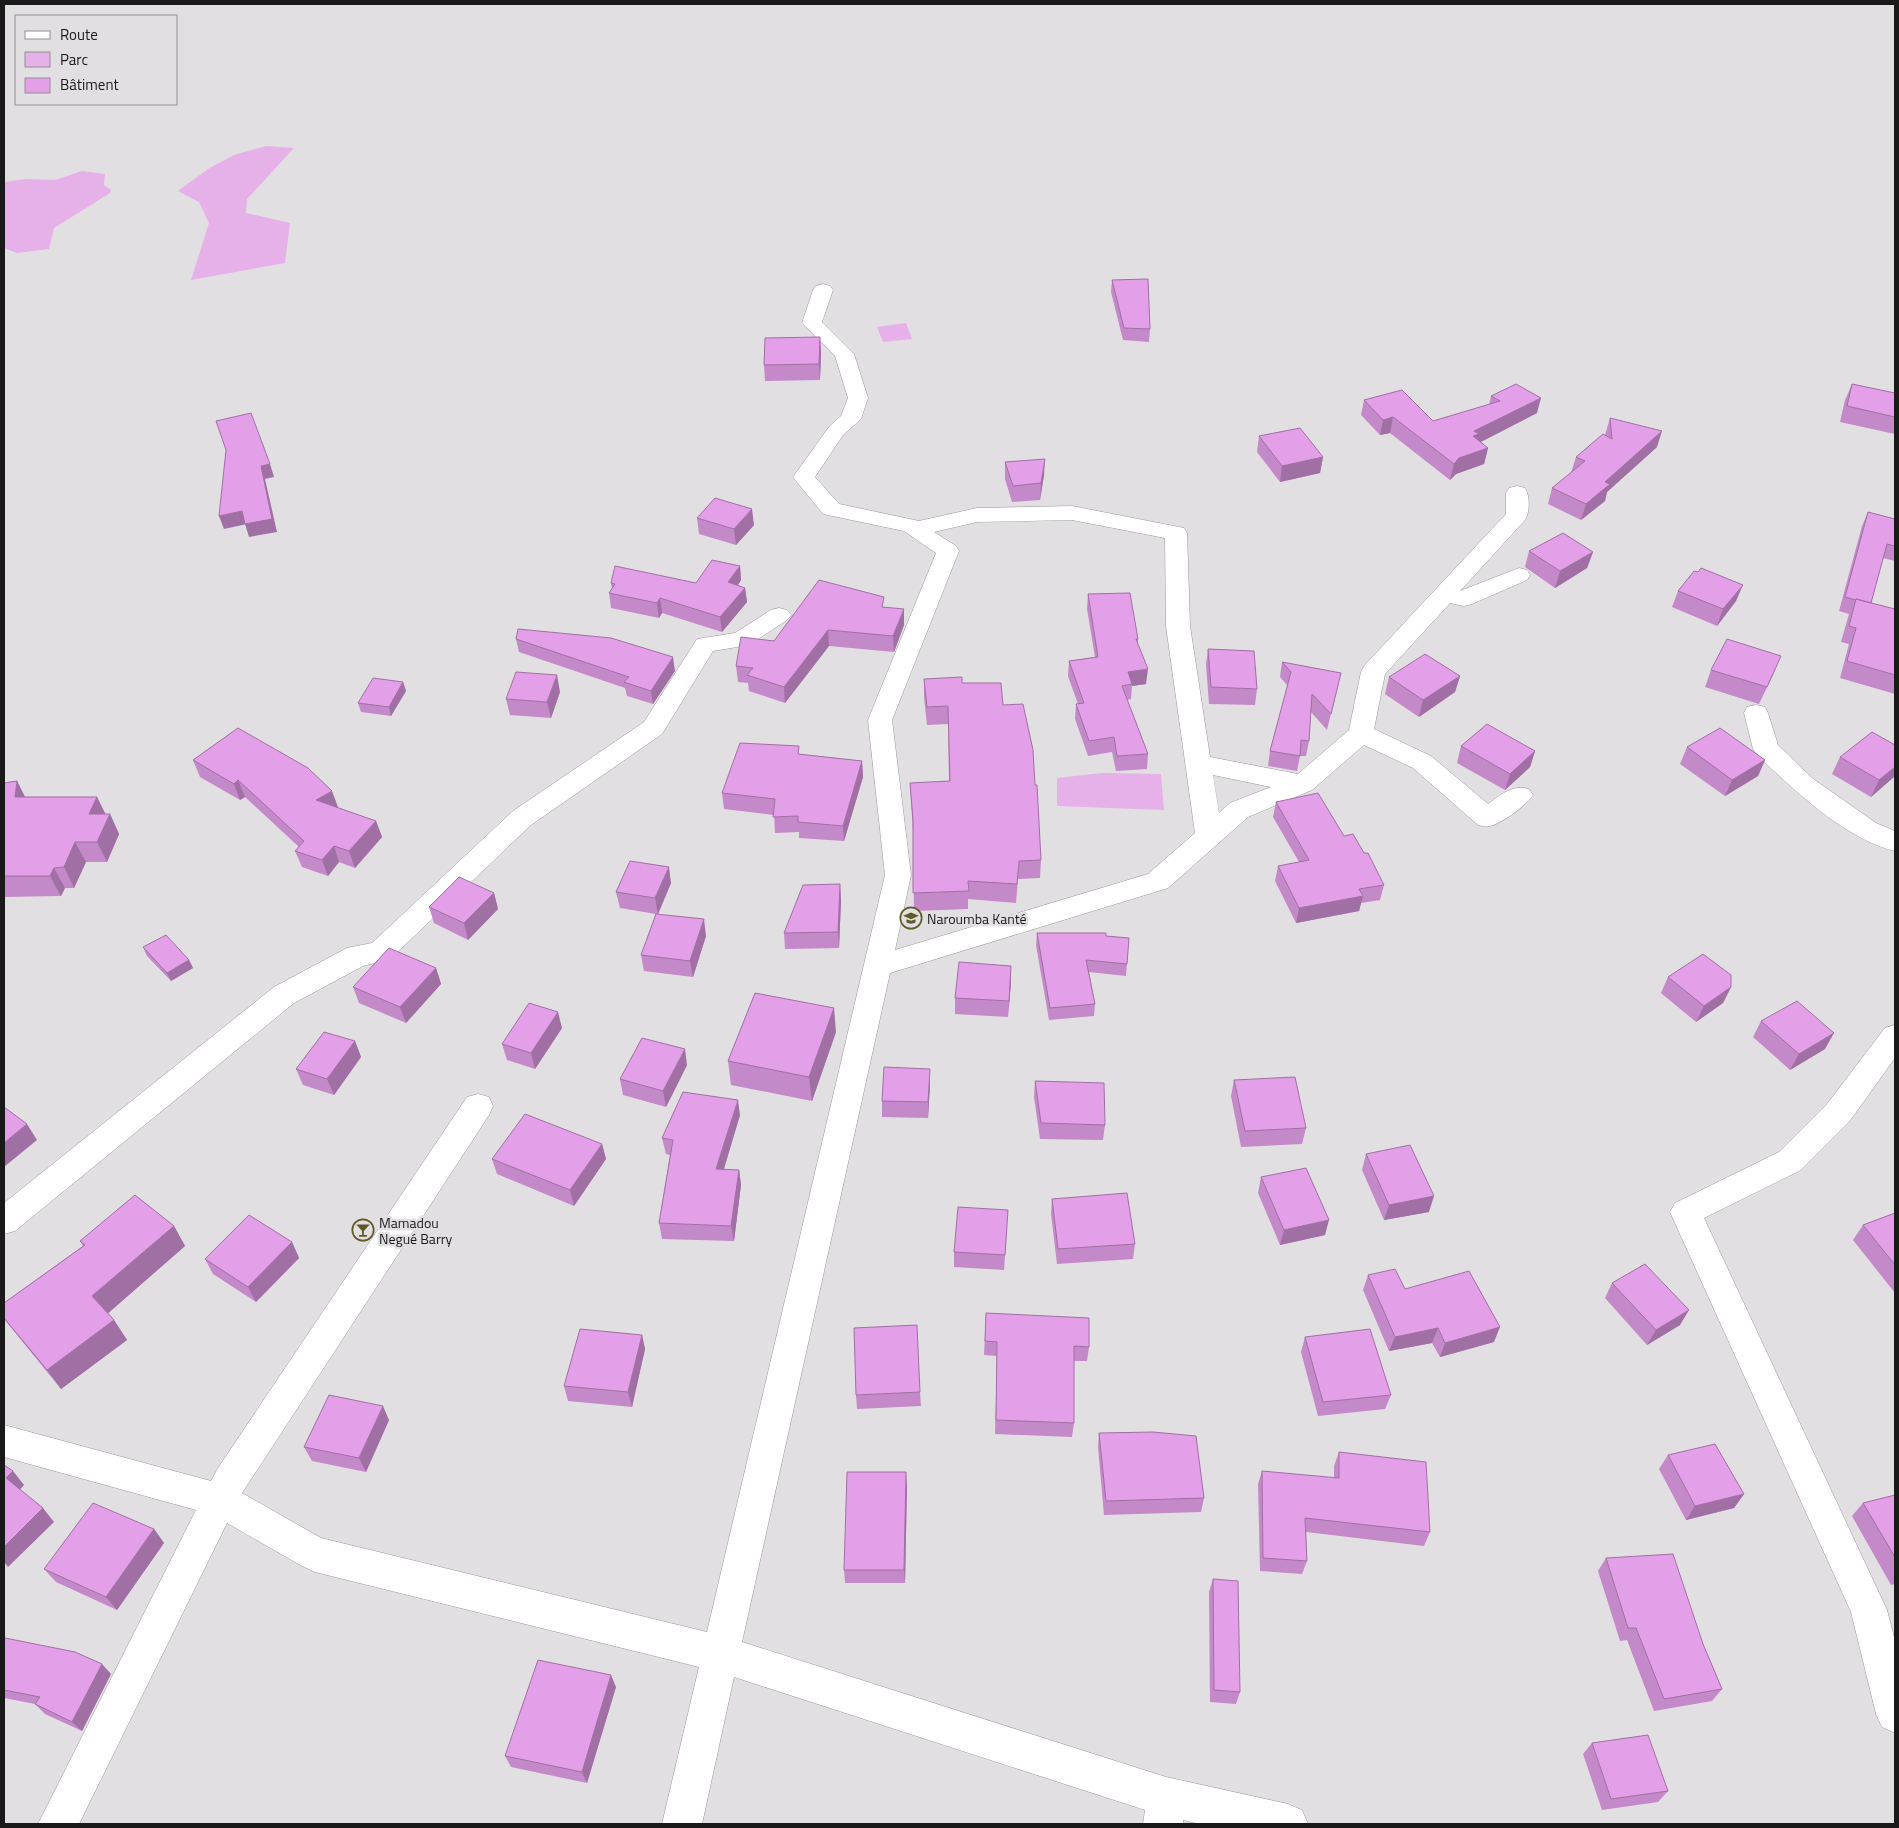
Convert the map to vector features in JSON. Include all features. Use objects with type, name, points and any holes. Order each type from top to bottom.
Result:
[{"type":"street","points":[[823,290],[812,323],[844,354],[858,398],[850,420],[836,431],[804,477],[831,509],[911,526],[948,551]]},
{"type":"street","points":[[878,966],[1158,881],[1239,810],[1303,784],[1361,733],[1373,672],[1517,515],[1516,493]]},
{"type":"street","points":[[916,529],[977,515],[1072,513],[1176,533],[1178,626],[1208,837]]},
{"type":"street","points":[[682,1824],[898,875],[880,720],[948,551],[977,515]]},
{"type":"street","points":[[1445,594],[1464,599],[1519,575]]},
{"type":"street","points":[[4,1221],[284,995],[357,956],[380,952],[522,818],[653,728],[705,644],[741,640],[779,616]]},
{"type":"street","points":[[1756,713],[1766,750],[1797,778],[1867,830],[1895,842]]},
{"type":"street","points":[[1361,733],[1422,762],[1487,818],[1520,795]]},
{"type":"street","points":[[1198,763],[1303,784]]},
{"type":"street","points":[[1895,1036],[1838,1113],[1790,1161],[1686,1212],[1869,1610],[1895,1714]]},
{"type":"street","points":[[58,1824],[230,1480],[478,1106]]},
{"type":"street","points":[[4,1441],[220,1500],[315,1554],[720,1654],[1164,1811],[1288,1824]]},
{"type":"green space","points":[[266,146],[294,148],[247,199],[246,213],[290,223],[285,263],[191,280],[209,223],[199,202],[178,191],[208,169],[234,155]]},
{"type":"green space","points":[[82,171],[105,174],[104,185],[111,190],[110,193],[54,228],[49,249],[17,253],[4,248],[4,182],[26,179],[55,180]]},
{"type":"green space","points":[[906,323],[912,339],[883,342],[877,327]]},
{"type":"green space","points":[[1102,773],[1161,774],[1164,810],[1057,806],[1057,778]]},
{"type":"building","points":[[1148,279],[1150,329],[1124,328],[1112,280]]},
{"type":"building","points":[[820,337],[819,364],[764,365],[765,338]]},
{"type":"building","points":[[1516,384],[1541,398],[1474,431],[1479,434],[1473,436],[1488,448],[1459,458],[1454,464],[1393,417],[1383,420],[1364,400],[1402,390],[1433,421],[1500,401],[1491,396]]},
{"type":"building","points":[[1852,384],[1895,393],[1895,417],[1847,406]]},
{"type":"building","points":[[251,413],[270,464],[261,466],[272,519],[245,524],[242,511],[219,516],[226,450],[216,421]]},
{"type":"building","points":[[1610,418],[1662,431],[1605,482],[1610,484],[1586,504],[1552,488],[1585,461],[1576,457],[1603,434],[1612,439]]},
{"type":"building","points":[[1300,428],[1323,457],[1282,466],[1259,436]]},
{"type":"building","points":[[1045,459],[1041,483],[1013,486],[1005,462]]},
{"type":"building","points":[[715,498],[752,509],[734,529],[697,518]]},
{"type":"building","points":[[1868,512],[1895,519],[1895,546],[1887,544],[1871,603],[1845,597]]},
{"type":"building","points":[[1563,533],[1593,552],[1560,571],[1529,551]]},
{"type":"building","points":[[712,560],[740,566],[728,582],[745,588],[720,617],[660,598],[657,603],[609,593],[615,584],[611,583],[615,566],[696,583]]},
{"type":"building","points":[[1701,568],[1743,585],[1723,609],[1678,591],[1694,571],[1698,572]]},
{"type":"building","points":[[819,580],[884,597],[882,607],[904,609],[893,636],[828,630],[784,687],[747,675],[753,668],[736,666],[741,637],[774,641]]},
{"type":"building","points":[[1130,593],[1138,639],[1136,639],[1148,669],[1128,672],[1132,684],[1122,686],[1148,754],[1117,756],[1114,737],[1089,741],[1076,704],[1084,703],[1069,661],[1098,657],[1088,594]]},
{"type":"building","points":[[1856,599],[1895,609],[1895,675],[1847,661],[1856,628],[1849,626]]},
{"type":"building","points":[[518,629],[611,638],[673,657],[651,691],[624,682],[629,677],[516,639]]},
{"type":"building","points":[[1727,639],[1781,656],[1767,687],[1711,670]]},
{"type":"building","points":[[1208,649],[1254,651],[1257,689],[1211,687]]},
{"type":"building","points":[[1425,654],[1460,676],[1423,700],[1389,677]]},
{"type":"building","points":[[1282,662],[1341,673],[1331,714],[1312,694],[1309,741],[1301,740],[1300,756],[1270,751],[1291,672]]},
{"type":"building","points":[[516,672],[557,675],[547,702],[506,699]]},
{"type":"building","points":[[962,677],[962,683],[1001,683],[1003,705],[1023,704],[1033,750],[1041,860],[1019,861],[1017,884],[968,881],[969,891],[913,893],[913,820],[910,783],[950,781],[948,706],[927,707],[924,679]]},
{"type":"building","points":[[373,678],[403,682],[389,707],[358,703]]},
{"type":"building","points":[[1487,724],[1535,751],[1510,774],[1461,746]]},
{"type":"building","points":[[238,728],[308,768],[332,791],[316,800],[376,821],[349,851],[334,846],[322,860],[295,851],[304,841],[238,780],[234,784],[193,760]]},
{"type":"building","points":[[1720,728],[1765,760],[1732,780],[1687,747]]},
{"type":"building","points":[[1872,732],[1895,745],[1895,767],[1879,780],[1840,757]]},
{"type":"building","points":[[740,743],[799,746],[798,754],[862,761],[843,826],[798,822],[798,816],[773,817],[775,799],[722,793]]},
{"type":"building","points":[[17,781],[15,797],[97,797],[89,814],[110,814],[97,842],[75,842],[64,867],[54,868],[50,876],[4,876],[4,783]]},
{"type":"building","points":[[1318,793],[1344,836],[1353,834],[1364,853],[1368,853],[1384,885],[1359,889],[1363,896],[1299,908],[1278,866],[1309,860],[1276,802]]},
{"type":"building","points":[[630,861],[669,867],[655,898],[616,892]]},
{"type":"building","points":[[459,877],[494,893],[464,923],[429,907]]},
{"type":"building","points":[[840,884],[838,932],[784,933],[803,885]]},
{"type":"building","points":[[656,914],[704,919],[690,961],[641,955]]},
{"type":"building","points":[[1037,933],[1106,933],[1106,936],[1129,938],[1127,964],[1086,960],[1095,1004],[1050,1008]]},
{"type":"building","points":[[166,935],[189,960],[167,973],[143,947]]},
{"type":"building","points":[[389,948],[436,968],[400,1007],[353,987]]},
{"type":"building","points":[[1703,954],[1731,975],[1731,987],[1704,1006],[1668,977]]},
{"type":"building","points":[[959,962],[1011,966],[1009,1001],[955,998]]},
{"type":"building","points":[[755,993],[834,1008],[809,1077],[728,1061]]},
{"type":"building","points":[[1797,1001],[1834,1033],[1799,1054],[1761,1021]]},
{"type":"building","points":[[529,1003],[558,1012],[531,1053],[502,1044]]},
{"type":"building","points":[[324,1032],[355,1041],[327,1079],[296,1069]]},
{"type":"building","points":[[642,1038],[685,1049],[663,1091],[620,1079]]},
{"type":"building","points":[[884,1067],[930,1069],[928,1102],[882,1101]]},
{"type":"building","points":[[1295,1077],[1306,1128],[1245,1131],[1234,1080]]},
{"type":"building","points":[[1035,1081],[1104,1083],[1105,1125],[1041,1123]]},
{"type":"building","points":[[683,1092],[738,1100],[716,1169],[739,1170],[731,1226],[659,1223],[673,1140],[662,1138]]},
{"type":"building","points":[[4,1107],[27,1124],[4,1143]]},
{"type":"building","points":[[525,1114],[602,1144],[570,1190],[492,1159]]},
{"type":"building","points":[[1410,1145],[1434,1196],[1389,1205],[1366,1154]]},
{"type":"building","points":[[1306,1168],[1329,1220],[1284,1230],[1261,1177]]},
{"type":"building","points":[[1127,1193],[1135,1244],[1058,1249],[1052,1199]]},
{"type":"building","points":[[135,1195],[174,1226],[92,1296],[114,1320],[47,1370],[4,1318],[4,1303],[85,1245],[80,1241]]},
{"type":"building","points":[[958,1207],[1008,1210],[1005,1255],[954,1252]]},
{"type":"building","points":[[1895,1213],[1895,1265],[1863,1225]]},
{"type":"building","points":[[249,1215],[292,1242],[248,1287],[205,1259]]},
{"type":"building","points":[[1645,1264],[1689,1310],[1656,1330],[1612,1283]]},
{"type":"building","points":[[1395,1269],[1405,1289],[1469,1271],[1500,1327],[1445,1343],[1438,1328],[1395,1337],[1368,1275]]},
{"type":"building","points":[[986,1313],[1089,1318],[1089,1347],[1074,1346],[1074,1423],[996,1420],[997,1342],[985,1341]]},
{"type":"building","points":[[917,1325],[920,1392],[856,1395],[854,1328]]},
{"type":"building","points":[[580,1329],[642,1335],[628,1392],[564,1386]]},
{"type":"building","points":[[1370,1329],[1391,1395],[1323,1402],[1305,1337]]},
{"type":"building","points":[[329,1395],[383,1406],[359,1458],[304,1447]]},
{"type":"building","points":[[1153,1432],[1196,1436],[1204,1498],[1106,1501],[1099,1433]]},
{"type":"building","points":[[1715,1444],[1744,1494],[1695,1506],[1668,1455]]},
{"type":"building","points":[[1339,1452],[1426,1462],[1430,1532],[1305,1518],[1307,1561],[1263,1558],[1262,1471],[1339,1478]]},
{"type":"building","points":[[4,1465],[13,1471],[6,1478],[43,1508],[4,1547]]},
{"type":"building","points":[[847,1472],[906,1472],[904,1570],[844,1570]]},
{"type":"building","points":[[1895,1495],[1895,1557],[1863,1503]]},
{"type":"building","points":[[93,1503],[154,1529],[106,1597],[44,1569]]},
{"type":"building","points":[[1673,1554],[1703,1644],[1722,1689],[1664,1699],[1636,1628],[1628,1628],[1606,1558]]},
{"type":"building","points":[[1213,1579],[1238,1581],[1240,1692],[1214,1690]]},
{"type":"building","points":[[5,1638],[75,1652],[102,1664],[72,1722],[35,1704],[40,1697],[4,1690]]},
{"type":"building","points":[[538,1660],[611,1675],[582,1772],[505,1756]]},
{"type":"building","points":[[1648,1735],[1668,1791],[1611,1799],[1592,1743]]},
{"type":"place","name":"Naroumba Kanté","points":[[911,918]]},
{"type":"place","name":"Mamadou Negué Barry","points":[[363,1230]]}]
